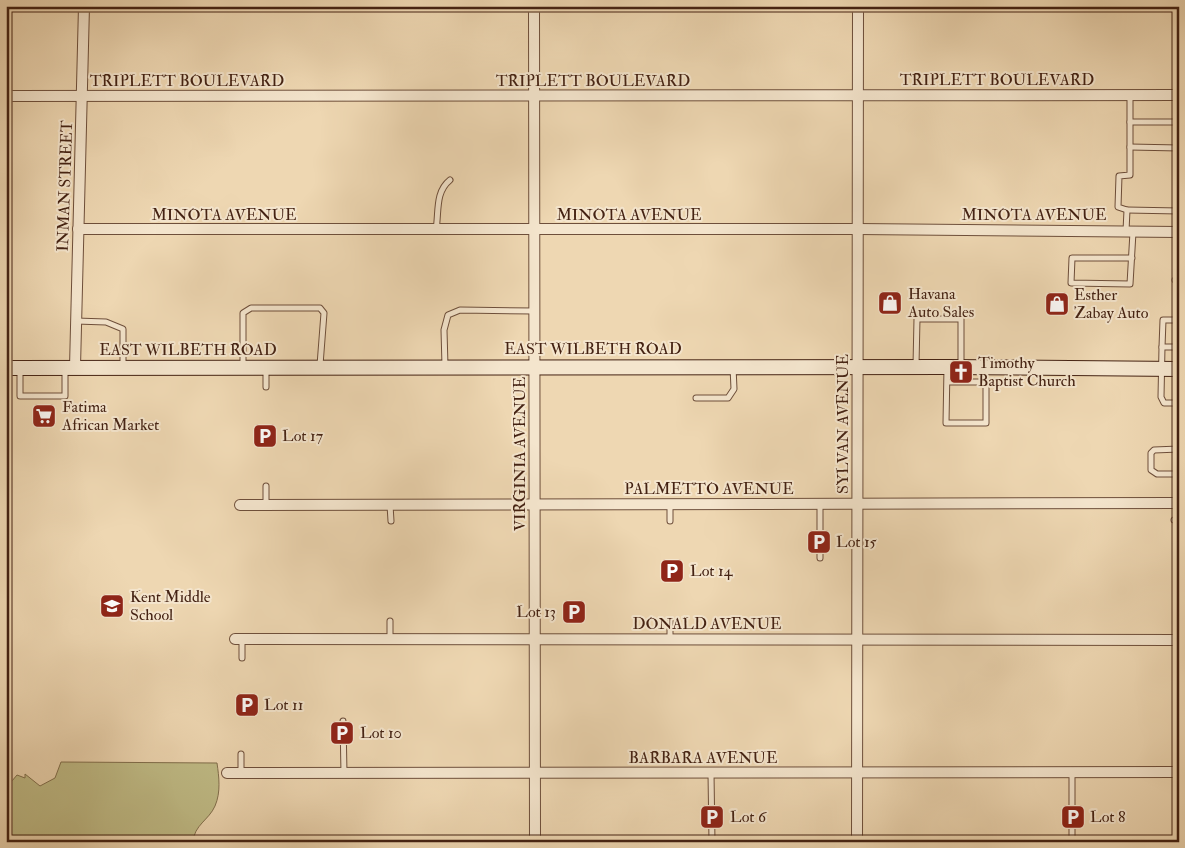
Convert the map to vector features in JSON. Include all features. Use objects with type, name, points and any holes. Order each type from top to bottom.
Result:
[{"type":"main road","name":"EAST WILBETH ROAD","points":[[13,368],[961,367],[1179,369]]},
{"type":"street","name":"INMAN STREET","points":[[70,367],[76,321],[84,6]]},
{"type":"street","name":"VIRGINIA AVENUE","points":[[534,6],[536,367],[535,842]]},
{"type":"street","name":"SYLVAN AVENUE","points":[[858,6],[858,842]]},
{"type":"street","name":"TRIPLETT BOULEVARD","points":[[6,96],[535,94],[1179,95]]},
{"type":"street","name":"MINOTA AVENUE","points":[[78,229],[858,229],[1179,232]]},
{"type":"street","name":"PALMETTO AVENUE","points":[[240,505],[1179,503]]},
{"type":"street","name":"DONALD AVENUE","points":[[239,639],[1179,640]]},
{"type":"street","name":"BARBARA AVENUE","points":[[227,773],[1179,772]]},
{"type":"lane","points":[[1130,95],[1130,175],[1119,176],[1118,207],[1127,210],[1179,211]]},
{"type":"lane","points":[[1130,122],[1179,122]]},
{"type":"lane","points":[[1130,147],[1179,148]]},
{"type":"lane","points":[[436,230],[439,193],[442,186],[450,180]]},
{"type":"lane","points":[[1127,210],[1132,258],[1130,284],[1071,283],[1072,258],[1132,258]]},
{"type":"lane","points":[[243,367],[243,314],[251,308],[320,308],[324,313],[319,367]]},
{"type":"lane","points":[[445,367],[444,330],[448,315],[460,310],[535,310]]},
{"type":"lane","points":[[916,367],[918,319],[926,319],[961,320],[961,367]]},
{"type":"lane","points":[[1179,320],[1163,320],[1162,347],[1164,403],[1179,403]]},
{"type":"lane","points":[[76,321],[106,322],[123,329],[123,368]]},
{"type":"lane","points":[[1162,347],[1179,348]]},
{"type":"lane","points":[[13,368],[20,396],[65,396],[70,367]]},
{"type":"lane","points":[[266,367],[266,387]]},
{"type":"lane","points":[[696,398],[728,398],[734,389],[733,367]]},
{"type":"lane","points":[[947,367],[946,423],[986,423],[986,382],[947,382]]},
{"type":"lane","points":[[1179,449],[1154,450],[1152,453],[1151,470],[1157,474],[1179,474]]},
{"type":"lane","points":[[266,486],[266,505]]},
{"type":"lane","points":[[390,504],[391,521]]},
{"type":"lane","points":[[670,504],[670,521]]},
{"type":"lane","points":[[820,504],[820,558]]},
{"type":"lane","points":[[390,621],[390,639]]},
{"type":"lane","points":[[670,621],[670,639]]},
{"type":"lane","points":[[239,639],[242,658]]},
{"type":"lane","points":[[342,721],[344,773]]},
{"type":"lane","points":[[241,754],[241,773]]},
{"type":"lane","points":[[1072,772],[1072,842]]},
{"type":"lane","points":[[711,773],[712,842]]},
{"type":"shaded area","points":[[61,762],[217,763],[219,784],[217,801],[212,811],[196,831],[193,842],[6,842],[6,788],[17,775],[25,778],[25,774],[40,786],[55,778]]},
{"type":"place","name":"Havana Auto Sales","points":[[890,303]]},
{"type":"place","name":"Esther Zabay Auto","points":[[1057,304]]},
{"type":"place","name":"Timothy Baptist Church","points":[[961,372]]},
{"type":"place","name":"Fatima African Market","points":[[44,416]]},
{"type":"place","name":"Lot 17","points":[[265,436]]},
{"type":"place","name":"Lot 15","points":[[819,542]]},
{"type":"place","name":"Lot 14","points":[[672,571]]},
{"type":"place","name":"Kent Middle School","points":[[112,606]]},
{"type":"place","name":"Lot 13","points":[[574,612]]},
{"type":"place","name":"Lot 11","points":[[247,705]]},
{"type":"place","name":"Lot 10","points":[[342,733]]},
{"type":"place","name":"Lot 6","points":[[712,817]]},
{"type":"place","name":"Lot 8","points":[[1073,817]]}]
